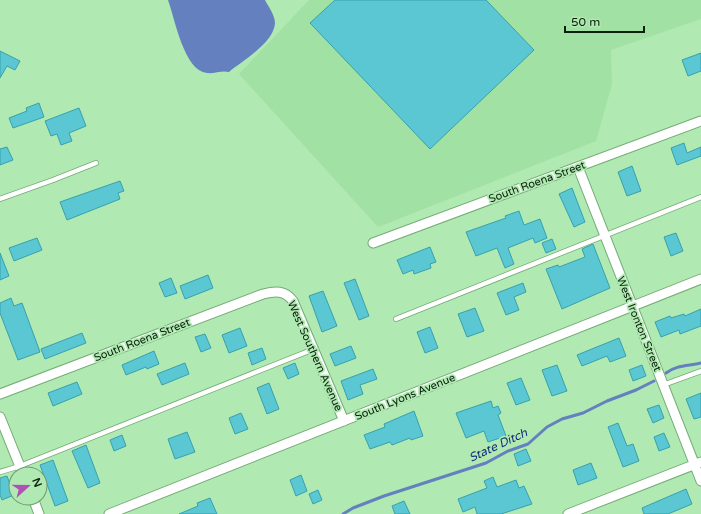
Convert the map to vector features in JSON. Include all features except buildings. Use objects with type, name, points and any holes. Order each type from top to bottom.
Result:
[{"type":"street","name":"South Roena Street","points":[[373,243],[701,121]]},
{"type":"street","name":"West Ironton Street","points":[[578,167],[663,385],[698,463],[701,481]]},
{"type":"street","name":"South Lyons Avenue","points":[[109,514],[701,279]]},
{"type":"street","name":"South Roena Street","points":[[0,394],[263,294],[274,292],[284,293]]},
{"type":"street","name":"West Southern Avenue","points":[[284,293],[293,301],[344,421]]},
{"type":"street","points":[[0,417],[19,466]]},
{"type":"street","points":[[568,514],[698,463]]},
{"type":"lane","points":[[0,199],[53,180],[96,162]]},
{"type":"lane","points":[[396,318],[701,197]]},
{"type":"lane","points":[[31,466],[314,349]]},
{"type":"lane","points":[[663,385],[701,372]]},
{"type":"shaded area","points":[[309,0],[701,0],[701,19],[611,50],[612,84],[596,141],[378,227],[239,74]]},
{"type":"water","points":[[168,0],[265,0],[274,17],[275,23],[269,38],[249,57],[229,72],[223,71],[207,73],[199,70],[186,54],[177,31]]},
{"type":"waterway","name":"State Ditch","points":[[666,373],[678,367],[701,363]]},
{"type":"waterway","name":"State Ditch","points":[[343,514],[353,508],[384,496],[486,463],[508,451],[528,444],[547,427],[562,419],[583,413],[654,381]]}]
